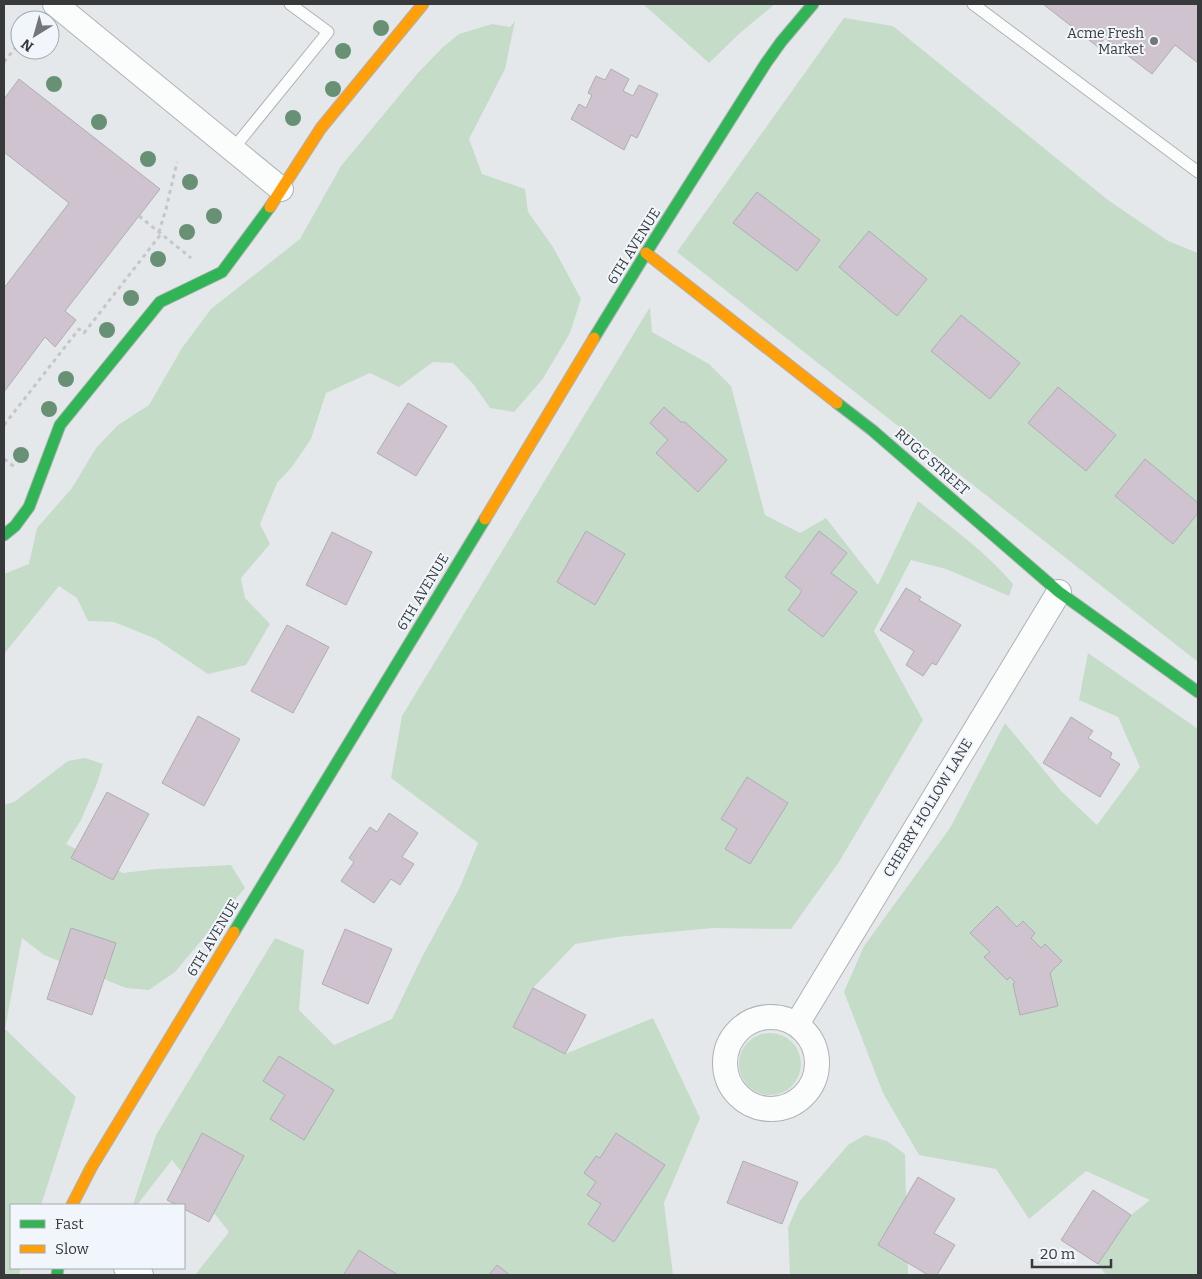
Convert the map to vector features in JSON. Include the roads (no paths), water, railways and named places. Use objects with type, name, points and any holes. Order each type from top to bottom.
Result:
[{"type":"street","points":[[56,4],[281,189]]},
{"type":"street","points":[[4,535],[15,526],[29,507],[60,425],[160,302],[222,272],[261,220],[320,128],[423,4]]},
{"type":"street","name":"6TH AVENUE","points":[[73,1204],[91,1168],[646,254],[766,63],[813,4]]},
{"type":"street","name":"RUGG STREET","points":[[646,254],[872,430],[1059,592],[1198,692]]},
{"type":"street","name":"CHERRY HOLLOW LANE","points":[[797,1024],[1059,592]]},
{"type":"street","points":[[128,1269],[141,1275]]},
{"type":"lane","points":[[233,149],[328,32],[290,4]]},
{"type":"lane","points":[[973,4],[1198,172]]},
{"type":"place","name":"Acme Fresh Market","points":[[1154,41]]}]
